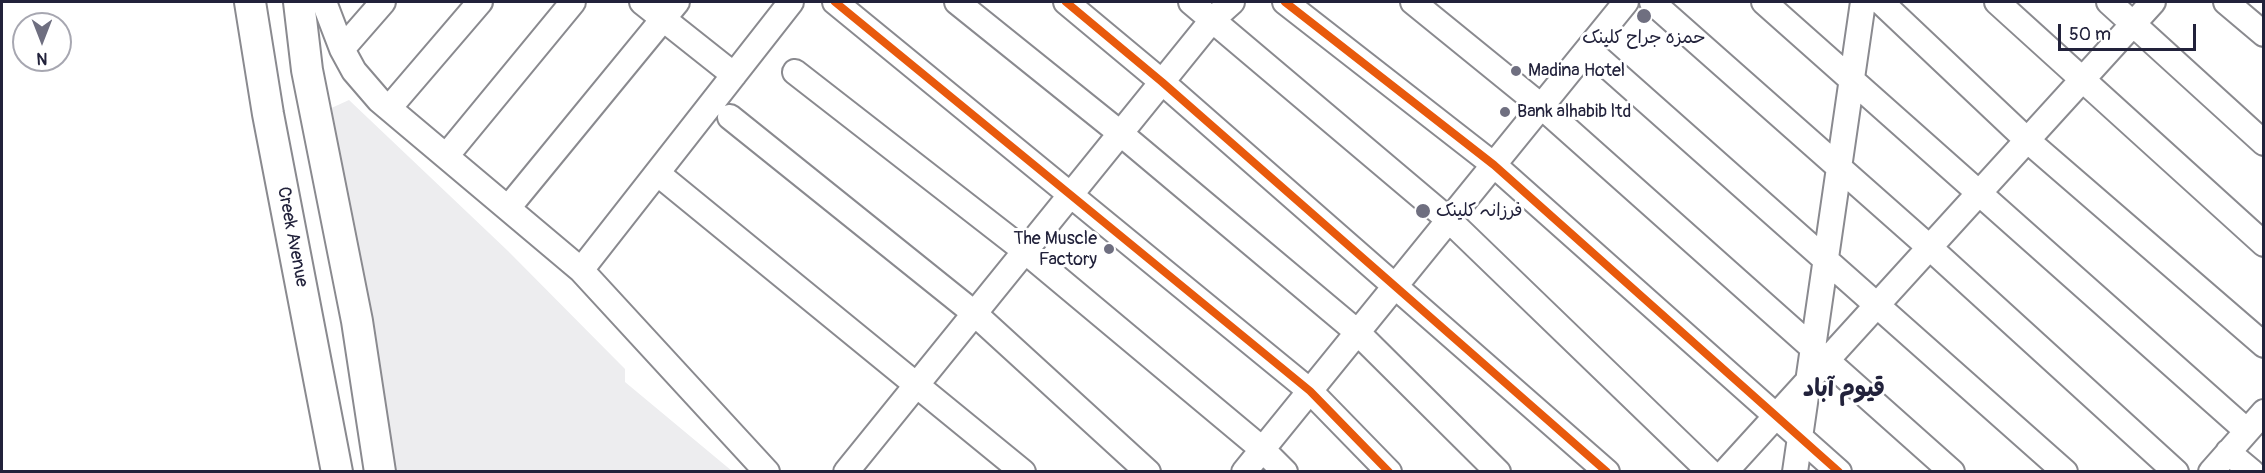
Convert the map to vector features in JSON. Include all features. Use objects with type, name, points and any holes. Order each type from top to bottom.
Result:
[{"type":"main road","name":"Creek Avenue","points":[[250,2],[268,114],[337,471]]},
{"type":"main road","points":[[299,2],[307,70],[357,321],[380,471]]},
{"type":"street","points":[[324,2],[342,50],[354,71],[379,100],[447,155],[580,270],[767,471]]},
{"type":"street","points":[[342,50],[383,2]]},
{"type":"street","points":[[390,107],[480,2]]},
{"type":"street","points":[[447,155],[573,2]]},
{"type":"street","points":[[642,2],[670,10],[734,75]]},
{"type":"street","points":[[580,270],[791,2]]},
{"type":"street","points":[[835,2],[1310,391],[1389,471]]},
{"type":"street","points":[[957,2],[1120,133],[1356,331],[1498,471]]},
{"type":"street","points":[[1065,2],[1162,82],[1606,471]]},
{"type":"street","points":[[1191,2],[1449,220],[1710,471]]},
{"type":"street","points":[[846,471],[1213,19],[1232,2]]},
{"type":"street","points":[[1285,2],[1494,165],[1839,471]]},
{"type":"street","points":[[1413,2],[1541,106],[1952,471]]},
{"type":"street","points":[[1244,471],[1626,2]]},
{"type":"street","points":[[1652,2],[1929,247],[2176,471]]},
{"type":"street","points":[[1764,2],[2247,430]]},
{"type":"street","points":[[1795,471],[1808,381],[1820,354],[1826,260],[1863,2]]},
{"type":"street","points":[[1881,2],[2027,140],[2264,345]]},
{"type":"street","points":[[1997,2],[2084,77],[2264,244]]},
{"type":"street","points":[[2109,2],[2264,143]]},
{"type":"street","points":[[1820,354],[1878,306],[2153,2]]},
{"type":"street","points":[[2226,2],[2264,34]]},
{"type":"street","points":[[508,208],[670,10]]},
{"type":"street","points":[[1587,50],[2065,471]]},
{"type":"street","points":[[795,72],[1025,251],[1262,448],[1285,471]]},
{"type":"street","points":[[730,117],[974,313],[1148,471]]},
{"type":"street","points":[[657,173],[1023,471]]},
{"type":"street","points":[[1725,471],[1808,381]]},
{"type":"street","points":[[2211,471],[2264,412]]},
{"type":"street","points":[[2228,452],[2252,471]]},
{"type":"shaded area","points":[[349,100],[508,251],[625,369],[625,382],[732,471],[393,471],[327,110]]},
{"type":"cycle path","points":[[835,2],[1310,391],[1389,472]]},
{"type":"cycle path","points":[[1066,2],[1162,82],[1607,472]]},
{"type":"cycle path","points":[[1285,2],[1494,165],[1839,472]]},
{"type":"place","name":"حمزہ جراح کلینک","points":[[1644,16]]},
{"type":"place","name":"Madina Hotel","points":[[1516,71]]},
{"type":"place","name":"Bank alhabib ltd","points":[[1505,112]]},
{"type":"place","name":"فرزانہ کلینک","points":[[1423,211]]},
{"type":"place","name":"The Muscle Factory","points":[[1109,249]]},
{"type":"district","name":"قیوم آباد","points":[[1844,390]]}]
